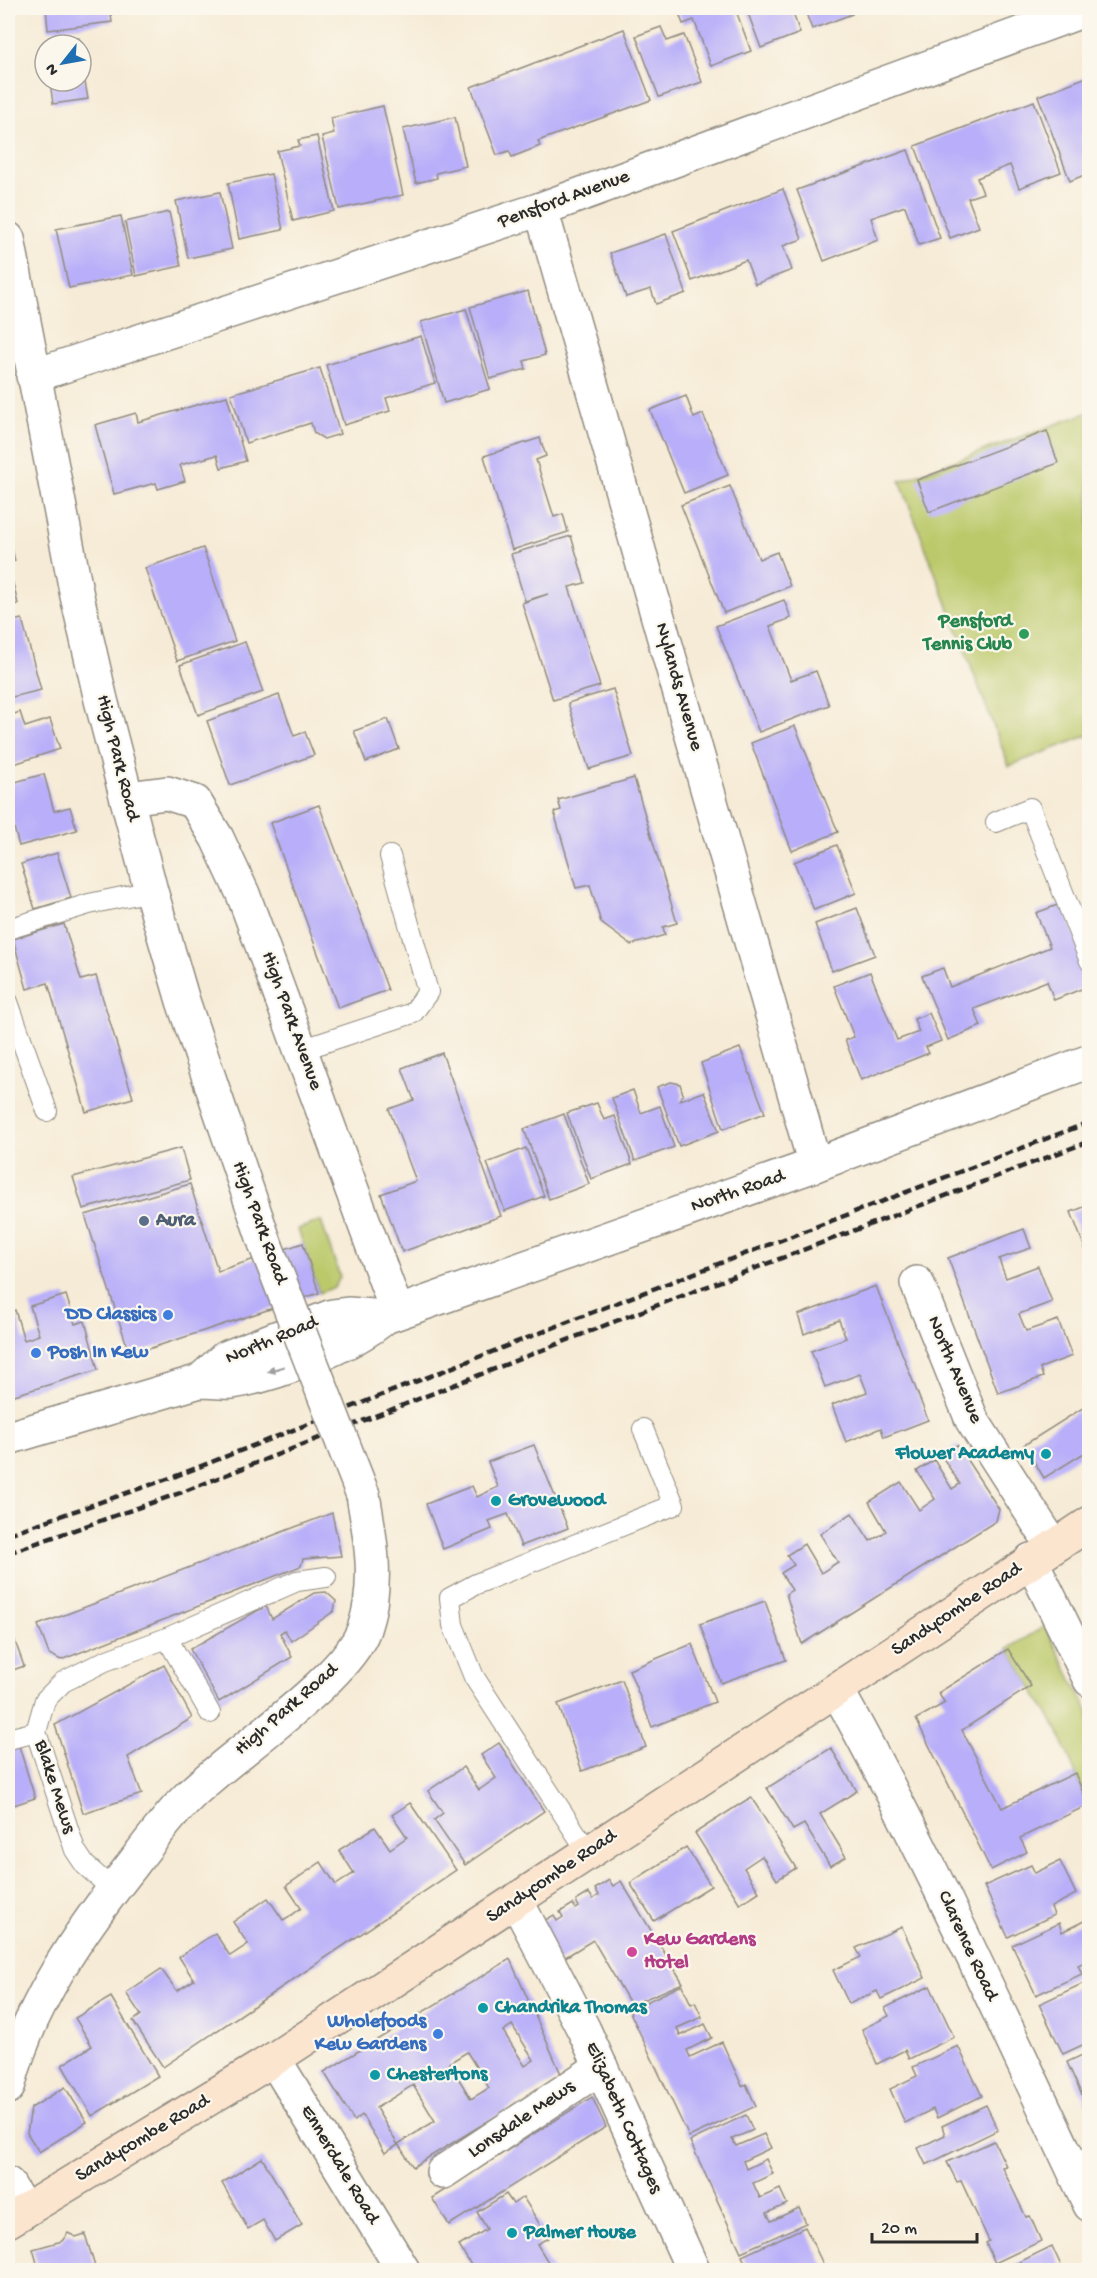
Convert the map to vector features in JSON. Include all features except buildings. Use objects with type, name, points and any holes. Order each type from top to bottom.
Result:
[{"type":"main road","name":"Sandycombe Road","points":[[16,2216],[274,2059],[517,1902],[588,1852],[1089,1522]]},
{"type":"street","name":"Pensford Avenue","points":[[33,376],[541,209],[1089,9]]},
{"type":"street","name":"Nylands Avenue","points":[[541,209],[815,1166]]},
{"type":"street","name":"High Park Road","points":[[8,239],[77,596],[151,891],[183,1001],[266,1246],[363,1495],[372,1543],[372,1593],[363,1631],[349,1656],[318,1687],[187,1798],[112,1890],[97,1909],[35,2011],[16,2053],[8,2087]]},
{"type":"street","name":"High Park Avenue","points":[[127,798],[167,793],[195,802],[217,838],[243,894],[301,1050],[391,1314]]},
{"type":"street","name":"North Road","points":[[8,1438],[200,1381],[225,1358],[332,1316],[391,1314],[815,1166],[1089,1061]]},
{"type":"street","name":"North Avenue","points":[[917,1283],[972,1420],[1042,1553],[1089,1680]]},
{"type":"street","name":"Clarence Road","points":[[837,1690],[920,1849],[1089,2205]]},
{"type":"street","name":"Elizabeth Cottages","points":[[517,1902],[601,2067],[693,2271]]},
{"type":"street","name":"Ennerdale Road","points":[[274,2059],[404,2271]]},
{"type":"street","name":"Lonsdale Mews","points":[[443,2172],[601,2067]]},
{"type":"street","points":[[8,2184],[16,2216]]},
{"type":"lane","points":[[996,822],[1030,808],[1089,961]]},
{"type":"lane","points":[[301,1050],[413,1013],[428,992],[390,856]]},
{"type":"lane","points":[[8,929],[89,904],[151,891]]},
{"type":"lane","points":[[8,1002],[47,1111]]},
{"type":"lane","points":[[588,1852],[474,1677],[453,1625],[450,1598],[476,1584],[674,1505],[643,1429]]},
{"type":"lane","name":"Blake Mews","points":[[112,1890],[85,1865],[75,1850],[36,1732],[45,1700],[63,1682],[105,1661],[167,1638],[297,1581],[326,1577]]},
{"type":"lane","points":[[167,1638],[210,1713]]},
{"type":"lane","points":[[8,1739],[36,1732]]},
{"type":"green space","name":"Pensford Tennis Club","points":[[1089,412],[1089,735],[1009,766],[900,481]]},
{"type":"green space","points":[[321,1221],[340,1277],[335,1287],[319,1293],[298,1229]]},
{"type":"green space","points":[[1045,1626],[1089,1713],[1089,1807],[1058,1730],[1008,1649]]},
{"type":"railway","points":[[8,1534],[176,1476],[611,1305],[1090,1122]]},
{"type":"railway","points":[[8,1553],[180,1493],[616,1321],[1090,1141]]},
{"type":"place","name":"Pensford Tennis Club","points":[[1024,634]]},
{"type":"place","name":"Aura","points":[[144,1221]]},
{"type":"place","name":"DD Classics","points":[[168,1315]]},
{"type":"place","name":"Posh In Kew","points":[[36,1353]]},
{"type":"place","name":"Flower Academy","points":[[1046,1454]]},
{"type":"place","name":"Grovewood","points":[[496,1501]]},
{"type":"place","name":"Kew Gardens Hotel","points":[[632,1952]]},
{"type":"place","name":"Chandrika Thomas","points":[[483,2008]]},
{"type":"place","name":"Wholefoods Kew Gardens","points":[[438,2034]]},
{"type":"place","name":"Chestertons","points":[[375,2075]]},
{"type":"place","name":"Palmer House","points":[[512,2233]]}]
